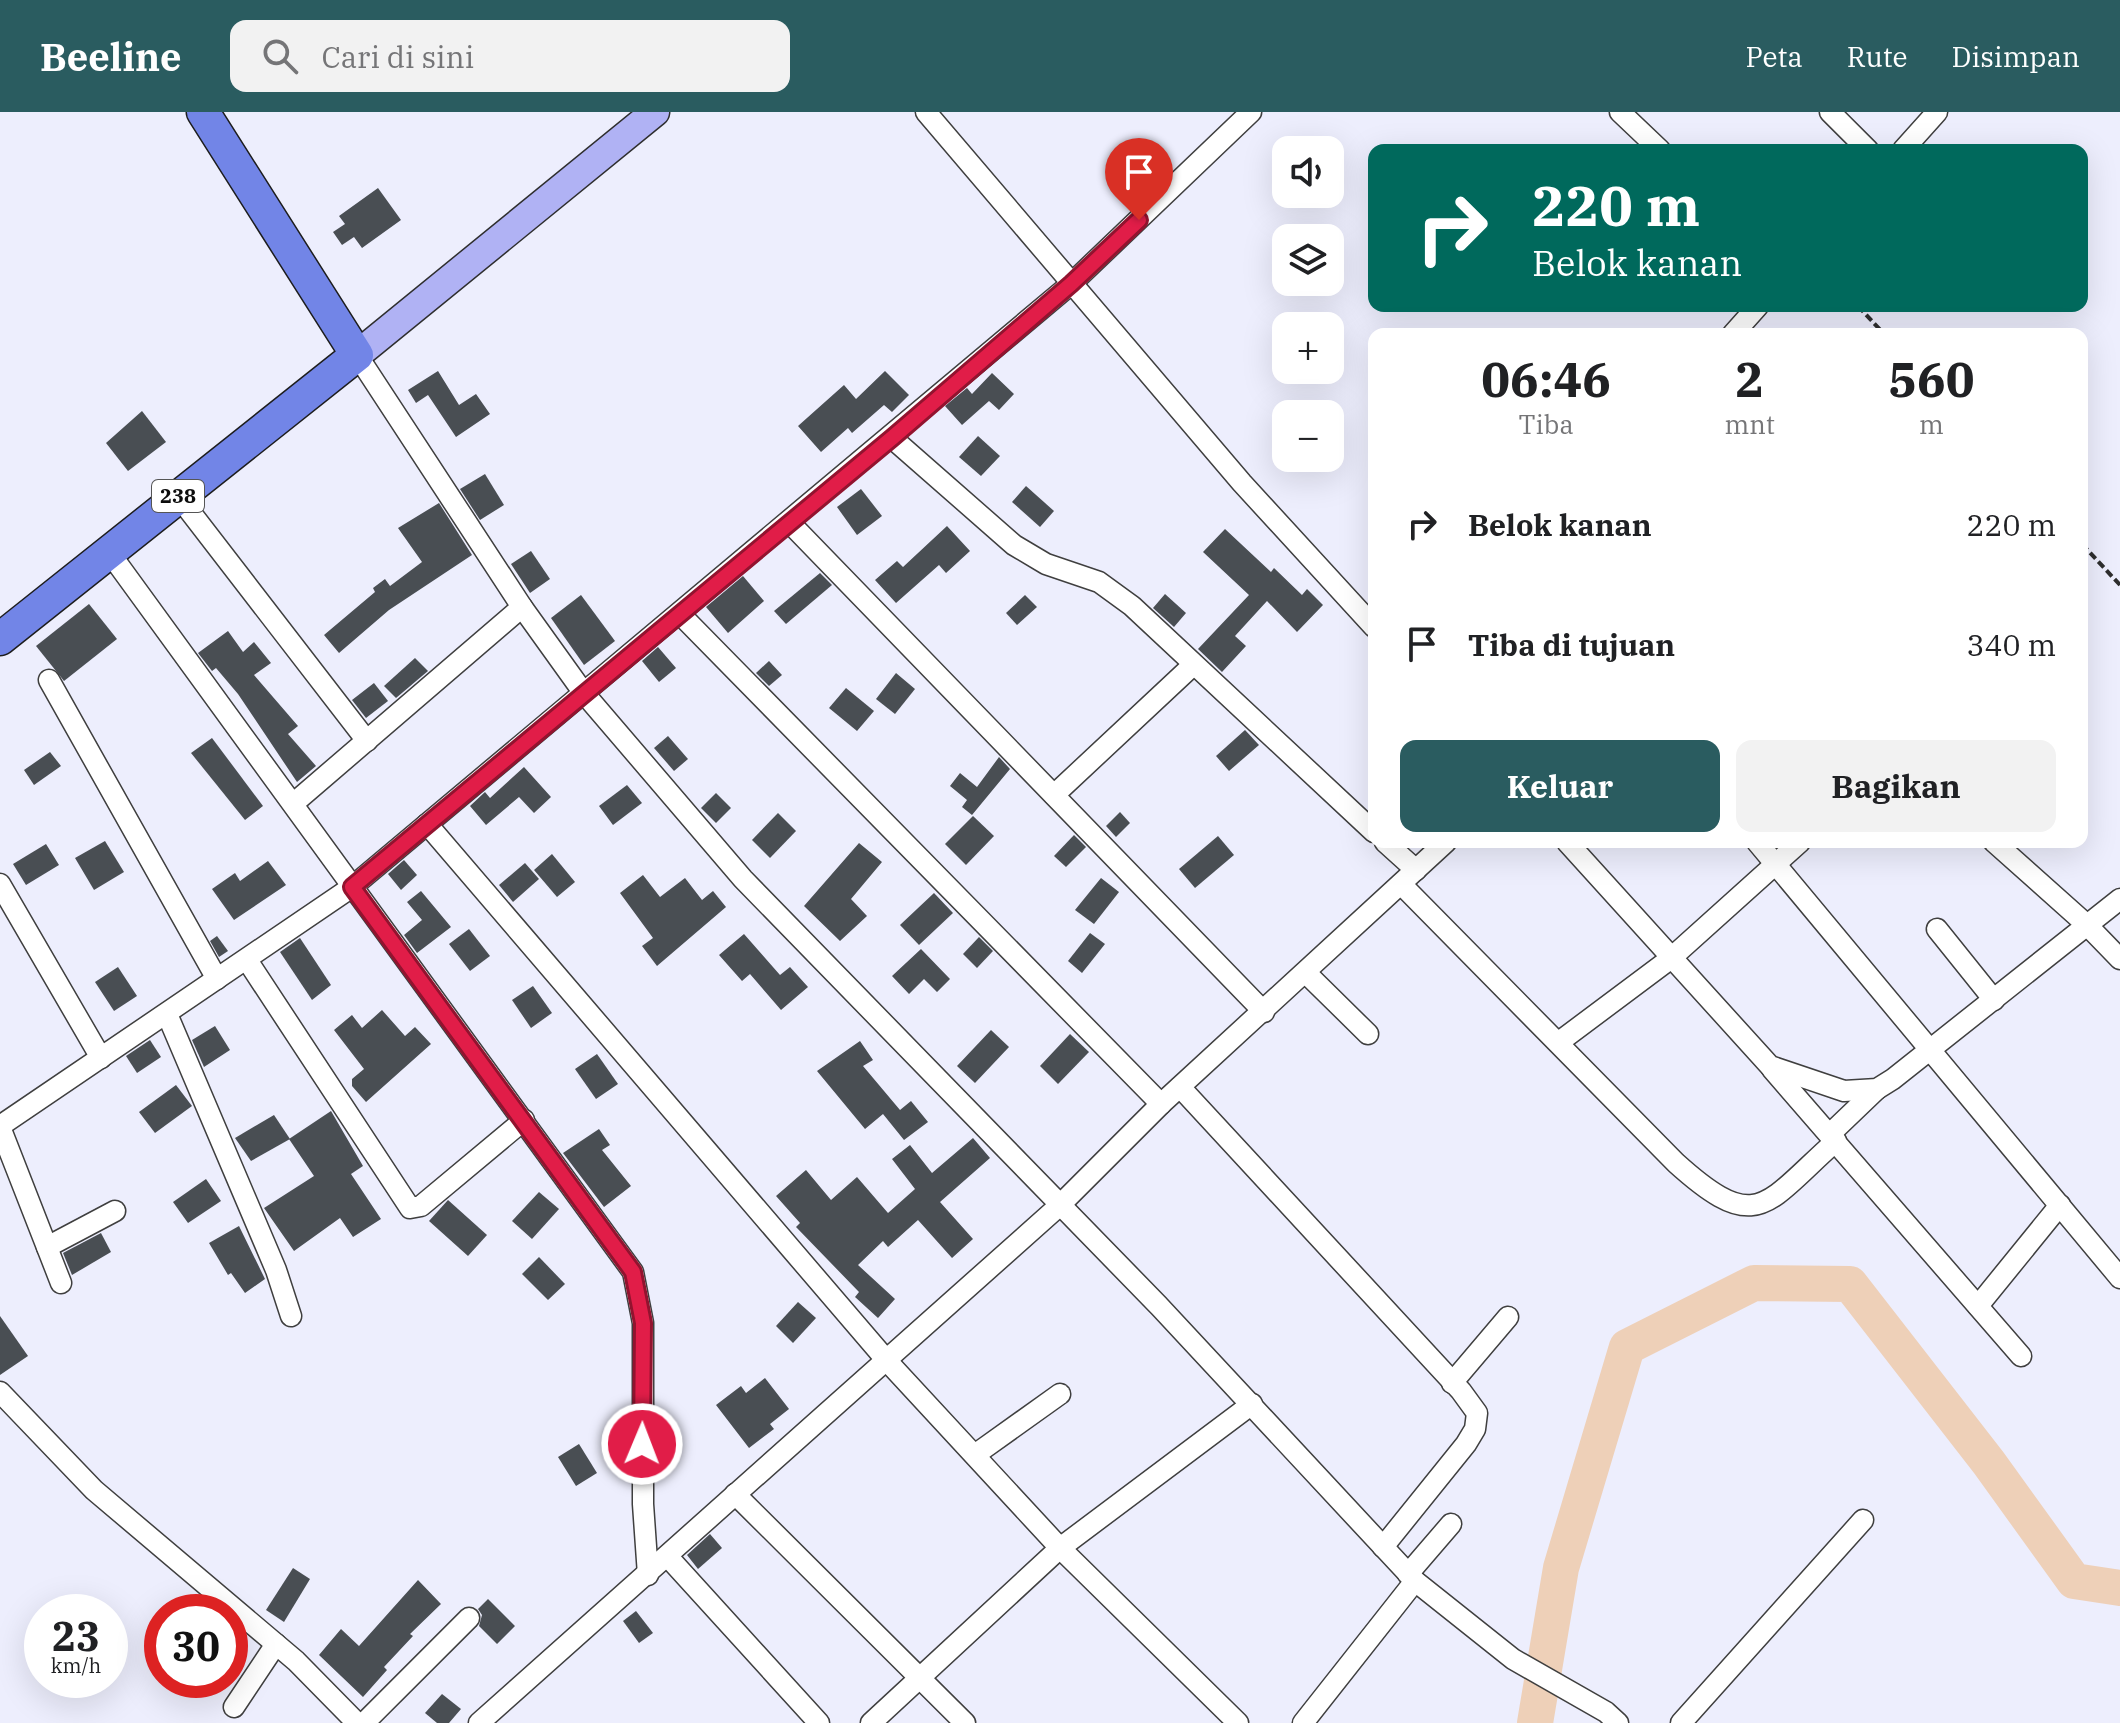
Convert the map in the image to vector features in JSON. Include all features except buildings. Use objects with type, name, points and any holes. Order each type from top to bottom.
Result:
[{"type":"main road","points":[[203,112],[357,355],[655,112]]},
{"type":"main road","name":"238","points":[[0,639],[357,355]]},
{"type":"street","points":[[926,112],[1242,483],[1368,620]]},
{"type":"street","points":[[61,1283],[0,1126],[352,887],[892,438],[1071,284],[1251,112]]},
{"type":"street","points":[[1620,112],[1654,144]]},
{"type":"street","points":[[1830,112],[1862,144]]},
{"type":"street","points":[[1908,144],[1937,112]]},
{"type":"street","points":[[1738,328],[1753,312]]},
{"type":"street","points":[[357,355],[522,607],[583,692],[743,879],[1252,1404],[1411,1577],[1513,1659],[1618,1723]]},
{"type":"street","points":[[892,438],[1014,545],[1046,564],[1084,576],[1110,589],[1368,827]]},
{"type":"street","points":[[178,496],[367,741]]},
{"type":"street","points":[[790,523],[1264,1012]]},
{"type":"street","points":[[109,552],[618,1246],[637,1283],[643,1323],[642,1489],[648,1575]]},
{"type":"street","points":[[294,803],[522,607]]},
{"type":"street","points":[[680,614],[1161,1104]]},
{"type":"street","points":[[1054,795],[1192,666]]},
{"type":"street","points":[[49,680],[217,979]]},
{"type":"street","points":[[427,824],[888,1362],[1060,1548],[1238,1723]]},
{"type":"street","points":[[1389,848],[1409,877],[1559,1042],[1676,1163],[1707,1191],[1734,1205],[1751,1207],[1764,1203],[1833,1138],[1877,1089],[1932,1050],[2120,899]]},
{"type":"street","points":[[479,1723],[888,1362],[1059,1206],[1161,1104],[1440,848]]},
{"type":"street","points":[[1572,848],[1770,1066],[2021,1356]]},
{"type":"street","points":[[1762,848],[2120,1278]]},
{"type":"street","points":[[1559,1042],[1670,959],[1793,848]]},
{"type":"street","points":[[2001,848],[2087,925],[2120,959]]},
{"type":"street","points":[[0,884],[101,1058]]},
{"type":"street","points":[[1937,929],[1994,1000]]},
{"type":"street","points":[[247,960],[410,1208],[421,1206],[524,1120]]},
{"type":"street","points":[[1306,973],[1368,1034]]},
{"type":"street","points":[[167,1014],[276,1270],[291,1316]]},
{"type":"street","points":[[1770,1066],[1833,1089],[1877,1089]]},
{"type":"street","points":[[1180,1087],[1452,1383],[1478,1417],[1475,1429],[1383,1547]]},
{"type":"street","points":[[1978,1306],[2060,1205]]},
{"type":"street","points":[[47,1247],[115,1211]]},
{"type":"street","points":[[1452,1383],[1508,1317]]},
{"type":"street","points":[[0,1392],[94,1490],[276,1644],[357,1723]]},
{"type":"street","points":[[976,1454],[1060,1394]]},
{"type":"street","points":[[871,1723],[1060,1548],[1252,1404]]},
{"type":"street","points":[[735,1494],[965,1723]]},
{"type":"street","points":[[1681,1723],[1863,1520]]},
{"type":"street","points":[[1303,1723],[1451,1524]]},
{"type":"street","points":[[669,1558],[819,1723]]},
{"type":"street","points":[[364,1723],[469,1618]]},
{"type":"street","points":[[234,1707],[276,1644]]},
{"type":"path","points":[[1864,312],[1878,328]]},
{"type":"path","points":[[2088,550],[2120,585]]},
{"type":"waterway","points":[[1535,1723],[1561,1568],[1627,1347],[1754,1283],[1850,1284],[1989,1463],[2074,1581],[2120,1588]]},
{"type":"route","points":[[642,1444],[643,1323],[640,1295],[633,1272],[618,1246],[352,887],[892,438],[1071,284],[1139,220]]}]
